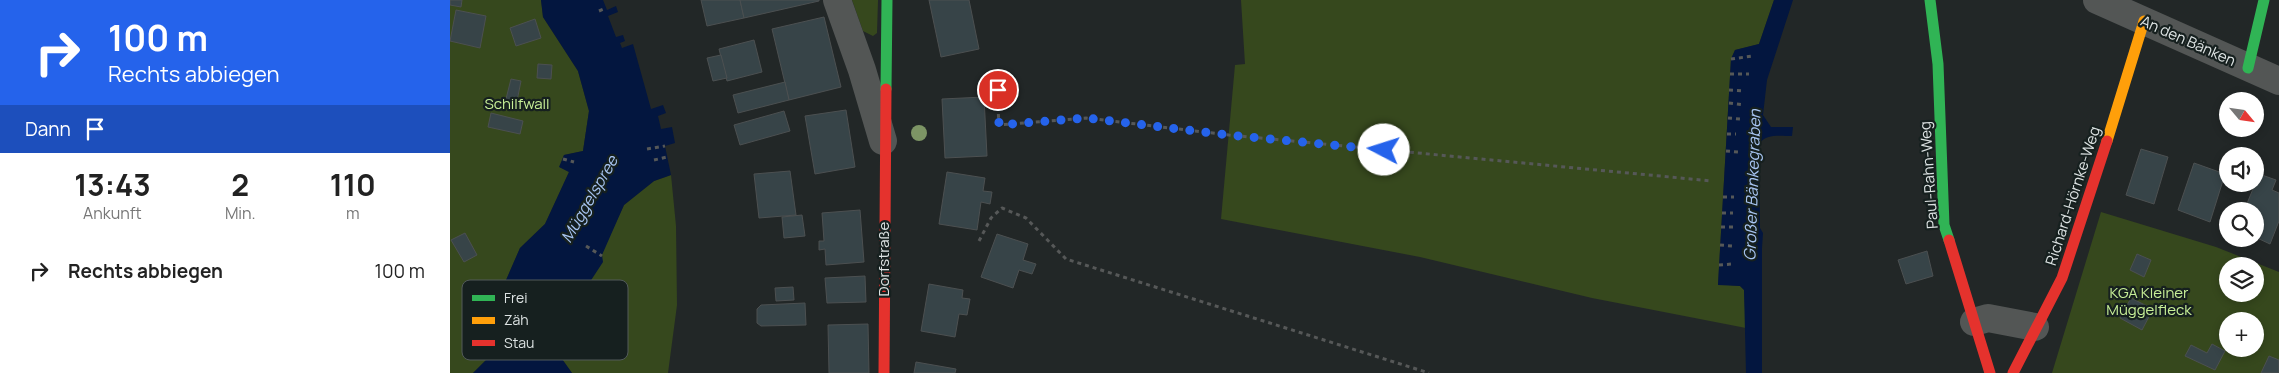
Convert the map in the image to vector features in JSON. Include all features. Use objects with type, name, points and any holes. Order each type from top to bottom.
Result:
[{"type":"street","name":"Dorfstraße","points":[[837,0],[862,70],[884,145]]},
{"type":"street","name":"Dorfstraße","points":[[884,373],[884,145],[887,0]]},
{"type":"street","name":"Paul-Rahn-Weg","points":[[1930,0],[1938,64],[1944,225],[1990,373]]},
{"type":"street","name":"An den Bänken","points":[[2097,0],[2279,81]]},
{"type":"street","points":[[2248,68],[2264,0]]},
{"type":"street","name":"Richard-Hörnke-Weg","points":[[2013,373],[2035,327],[2062,278],[2073,249],[2144,21]]},
{"type":"street","points":[[1974,322],[1988,318],[2035,327]]},
{"type":"path","points":[[599,11],[606,8]]},
{"type":"path","points":[[1731,59],[1753,56]]},
{"type":"path","points":[[1730,74],[1749,74]]},
{"type":"path","points":[[998,90],[999,125],[1086,118],[1239,136],[1712,181]]},
{"type":"path","points":[[1729,90],[1745,90]]},
{"type":"path","points":[[1729,103],[1744,105]]},
{"type":"path","points":[[1728,118],[1740,119]]},
{"type":"path","points":[[1727,134],[1736,134]]},
{"type":"path","points":[[647,149],[665,146]]},
{"type":"path","points":[[1726,151],[1738,152]]},
{"type":"path","points":[[654,160],[667,157]]},
{"type":"path","points":[[562,159],[574,162]]},
{"type":"path","points":[[1723,197],[1734,197]]},
{"type":"path","points":[[979,241],[992,218],[1002,208],[1026,218],[1066,259],[1429,373]]},
{"type":"path","points":[[1722,213],[1734,213]]},
{"type":"path","points":[[1721,227],[1733,227]]},
{"type":"path","points":[[1720,245],[1732,246]]},
{"type":"path","points":[[586,246],[602,256]]},
{"type":"path","points":[[1719,265],[1732,264]]},
{"type":"green space","name":"Schilfwall","points":[[450,0],[541,0],[543,17],[578,71],[589,111],[583,151],[564,155],[560,167],[569,172],[545,224],[520,248],[506,280],[462,280],[462,360],[486,360],[473,373],[450,373]]},
{"type":"green space","points":[[852,0],[878,0],[877,33],[873,36],[863,31]]},
{"type":"green space","points":[[1241,0],[1774,0],[1759,44],[1735,50],[1731,59],[1718,284],[1740,286],[1744,290],[1746,328],[1592,298],[1420,257],[1221,219],[1235,65],[1245,64]]},
{"type":"green space","points":[[671,175],[676,226],[677,305],[668,373],[572,373],[563,360],[628,360],[628,280],[589,280],[624,205],[654,181]]},
{"type":"green space","name":"KGA Kleiner Müggelfleck","points":[[2101,212],[2216,247],[2241,257],[2219,257],[2219,302],[2264,302],[2264,266],[2279,272],[2279,373],[2052,373]]},
{"type":"water","name":"Müggelspree","points":[[541,0],[603,0],[607,10],[616,6],[618,12],[608,16],[616,37],[623,35],[625,41],[620,43],[622,48],[633,44],[651,109],[663,105],[666,113],[658,116],[661,129],[672,127],[675,143],[665,146],[671,175],[654,181],[624,205],[602,255],[603,262],[591,280],[506,280],[520,248],[545,224],[569,172],[559,167],[564,155],[583,151],[589,111],[578,71],[543,17]]},
{"type":"water","name":"Großer Bänkegraben","points":[[1774,0],[1793,0],[1767,80],[1763,115],[1771,127],[1793,127],[1792,136],[1770,137],[1762,140],[1759,144],[1760,228],[1763,233],[1762,373],[1746,373],[1744,290],[1740,286],[1718,285],[1731,59],[1735,50],[1759,44]]},
{"type":"water","points":[[486,360],[563,360],[572,373],[473,373]]},
{"type":"building","points":[[450,0],[462,0],[461,7],[450,5]]},
{"type":"building","points":[[701,0],[740,0],[744,18],[707,26]]},
{"type":"building","points":[[740,0],[819,0],[819,1],[744,18]]},
{"type":"building","points":[[929,0],[969,0],[979,49],[941,57]]},
{"type":"building","points":[[456,10],[486,16],[480,48],[450,41]]},
{"type":"building","points":[[824,17],[841,87],[789,100],[772,29]]},
{"type":"building","points":[[535,19],[541,38],[516,46],[510,28]]},
{"type":"building","points":[[754,40],[762,72],[727,81],[719,49]]},
{"type":"building","points":[[721,55],[727,78],[713,81],[707,58]]},
{"type":"building","points":[[538,64],[552,65],[551,79],[537,78]]},
{"type":"building","points":[[511,79],[521,81],[516,106],[505,103]]},
{"type":"building","points":[[785,82],[789,100],[738,113],[733,95]]},
{"type":"building","points":[[984,97],[987,156],[945,158],[942,99]]},
{"type":"building","points":[[846,110],[855,167],[815,174],[805,116]]},
{"type":"building","points":[[784,111],[790,131],[740,145],[734,125]]},
{"type":"building","points":[[491,113],[523,121],[520,134],[488,127]]},
{"type":"building","points":[[2141,149],[2168,157],[2154,204],[2126,195]]},
{"type":"building","points":[[2194,163],[2219,172],[2219,192],[2210,222],[2178,210]]},
{"type":"building","points":[[790,171],[796,215],[759,218],[754,174]]},
{"type":"building","points":[[947,172],[985,178],[983,191],[992,192],[990,204],[981,202],[977,230],[939,224]]},
{"type":"building","points":[[2264,176],[2276,180],[2272,190],[2279,193],[2279,221],[2270,244],[2264,241],[2264,202],[2248,202],[2252,192],[2264,192]]},
{"type":"building","points":[[860,210],[864,262],[826,265],[825,249],[819,250],[819,241],[824,241],[822,213]]},
{"type":"building","points":[[802,215],[805,236],[784,238],[782,217]]},
{"type":"building","points":[[465,233],[477,255],[464,262],[451,240]]},
{"type":"building","points":[[997,234],[1028,244],[1023,260],[1036,264],[1032,274],[1019,270],[1013,288],[981,277]]},
{"type":"building","points":[[1927,251],[1933,276],[1906,284],[1898,260]]},
{"type":"building","points":[[2137,254],[2151,260],[2144,277],[2130,270]]},
{"type":"building","points":[[865,276],[866,302],[827,303],[825,278]]},
{"type":"building","points":[[929,284],[963,290],[962,298],[970,299],[967,315],[959,314],[955,337],[921,331]]},
{"type":"building","points":[[793,287],[794,300],[776,301],[775,288]]},
{"type":"building","points":[[2131,298],[2153,309],[2142,330],[2120,318]]},
{"type":"building","points":[[805,303],[806,325],[761,326],[757,323],[757,309],[761,305]]},
{"type":"building","points":[[868,324],[869,373],[829,373],[828,325]]},
{"type":"building","points":[[2212,344],[2219,348],[2219,357],[2222,357],[2215,370],[2185,356],[2191,345],[2207,353]]},
{"type":"building","points":[[2269,356],[2279,360],[2279,373],[2261,373]]},
{"type":"building","points":[[916,362],[956,369],[955,373],[914,373]]},
{"type":"traffic: fast","points":[[886,89],[887,0]]},
{"type":"traffic: fast","points":[[1930,0],[1938,64],[1944,225],[1949,240]]},
{"type":"traffic: fast","points":[[2248,68],[2264,0]]},
{"type":"traffic: slow","points":[[2107,141],[2144,21]]},
{"type":"traffic: jam","points":[[884,373],[886,89]]},
{"type":"traffic: jam","points":[[2013,373],[2062,278],[2107,141]]},
{"type":"traffic: jam","points":[[1949,240],[1990,373]]},
{"type":"route","points":[[998,90],[999,125],[1086,118],[1229,135],[1384,150]]}]
